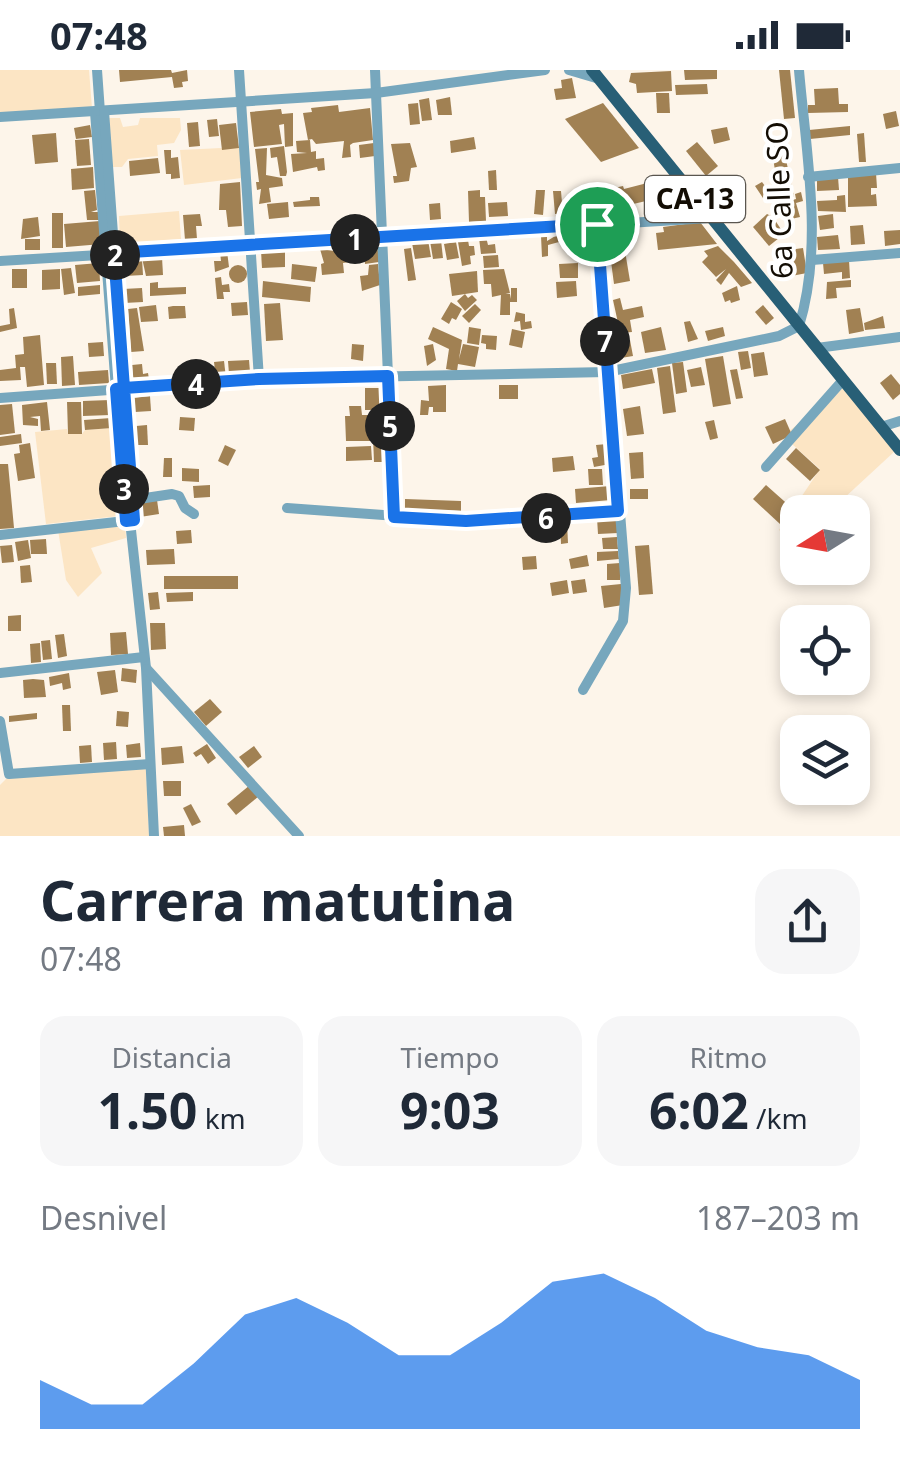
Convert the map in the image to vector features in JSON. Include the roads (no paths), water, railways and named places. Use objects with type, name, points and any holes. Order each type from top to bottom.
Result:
[{"type":"main road","name":"CA-13","points":[[597,73],[900,450]]},
{"type":"street","points":[[97,70],[130,521],[146,662],[154,836]]},
{"type":"street","points":[[239,70],[259,379]]},
{"type":"street","points":[[375,70],[394,517]]},
{"type":"street","points":[[0,117],[376,93],[544,70]]},
{"type":"street","points":[[569,70],[597,73]]},
{"type":"street","name":"6a Calle SO","points":[[799,70],[812,260],[808,296],[799,326]]},
{"type":"street","points":[[808,177],[900,168]]},
{"type":"street","points":[[0,261],[710,218]]},
{"type":"street","points":[[583,690],[623,622],[626,588],[597,224]]},
{"type":"street","points":[[812,260],[900,253]]},
{"type":"street","points":[[0,398],[259,379],[607,372],[779,336],[799,326]]},
{"type":"street","points":[[816,348],[900,337]]},
{"type":"street","points":[[766,466],[843,380]]},
{"type":"street","points":[[120,389],[132,500],[130,521]]},
{"type":"street","points":[[881,428],[900,421]]},
{"type":"street","points":[[132,500],[172,494],[179,496],[194,514]]},
{"type":"street","points":[[287,508],[466,521],[618,511]]},
{"type":"street","points":[[0,536],[130,521]]},
{"type":"street","points":[[0,673],[146,662]]},
{"type":"street","points":[[146,662],[300,836]]},
{"type":"street","points":[[0,721],[9,774],[150,764]]}]
